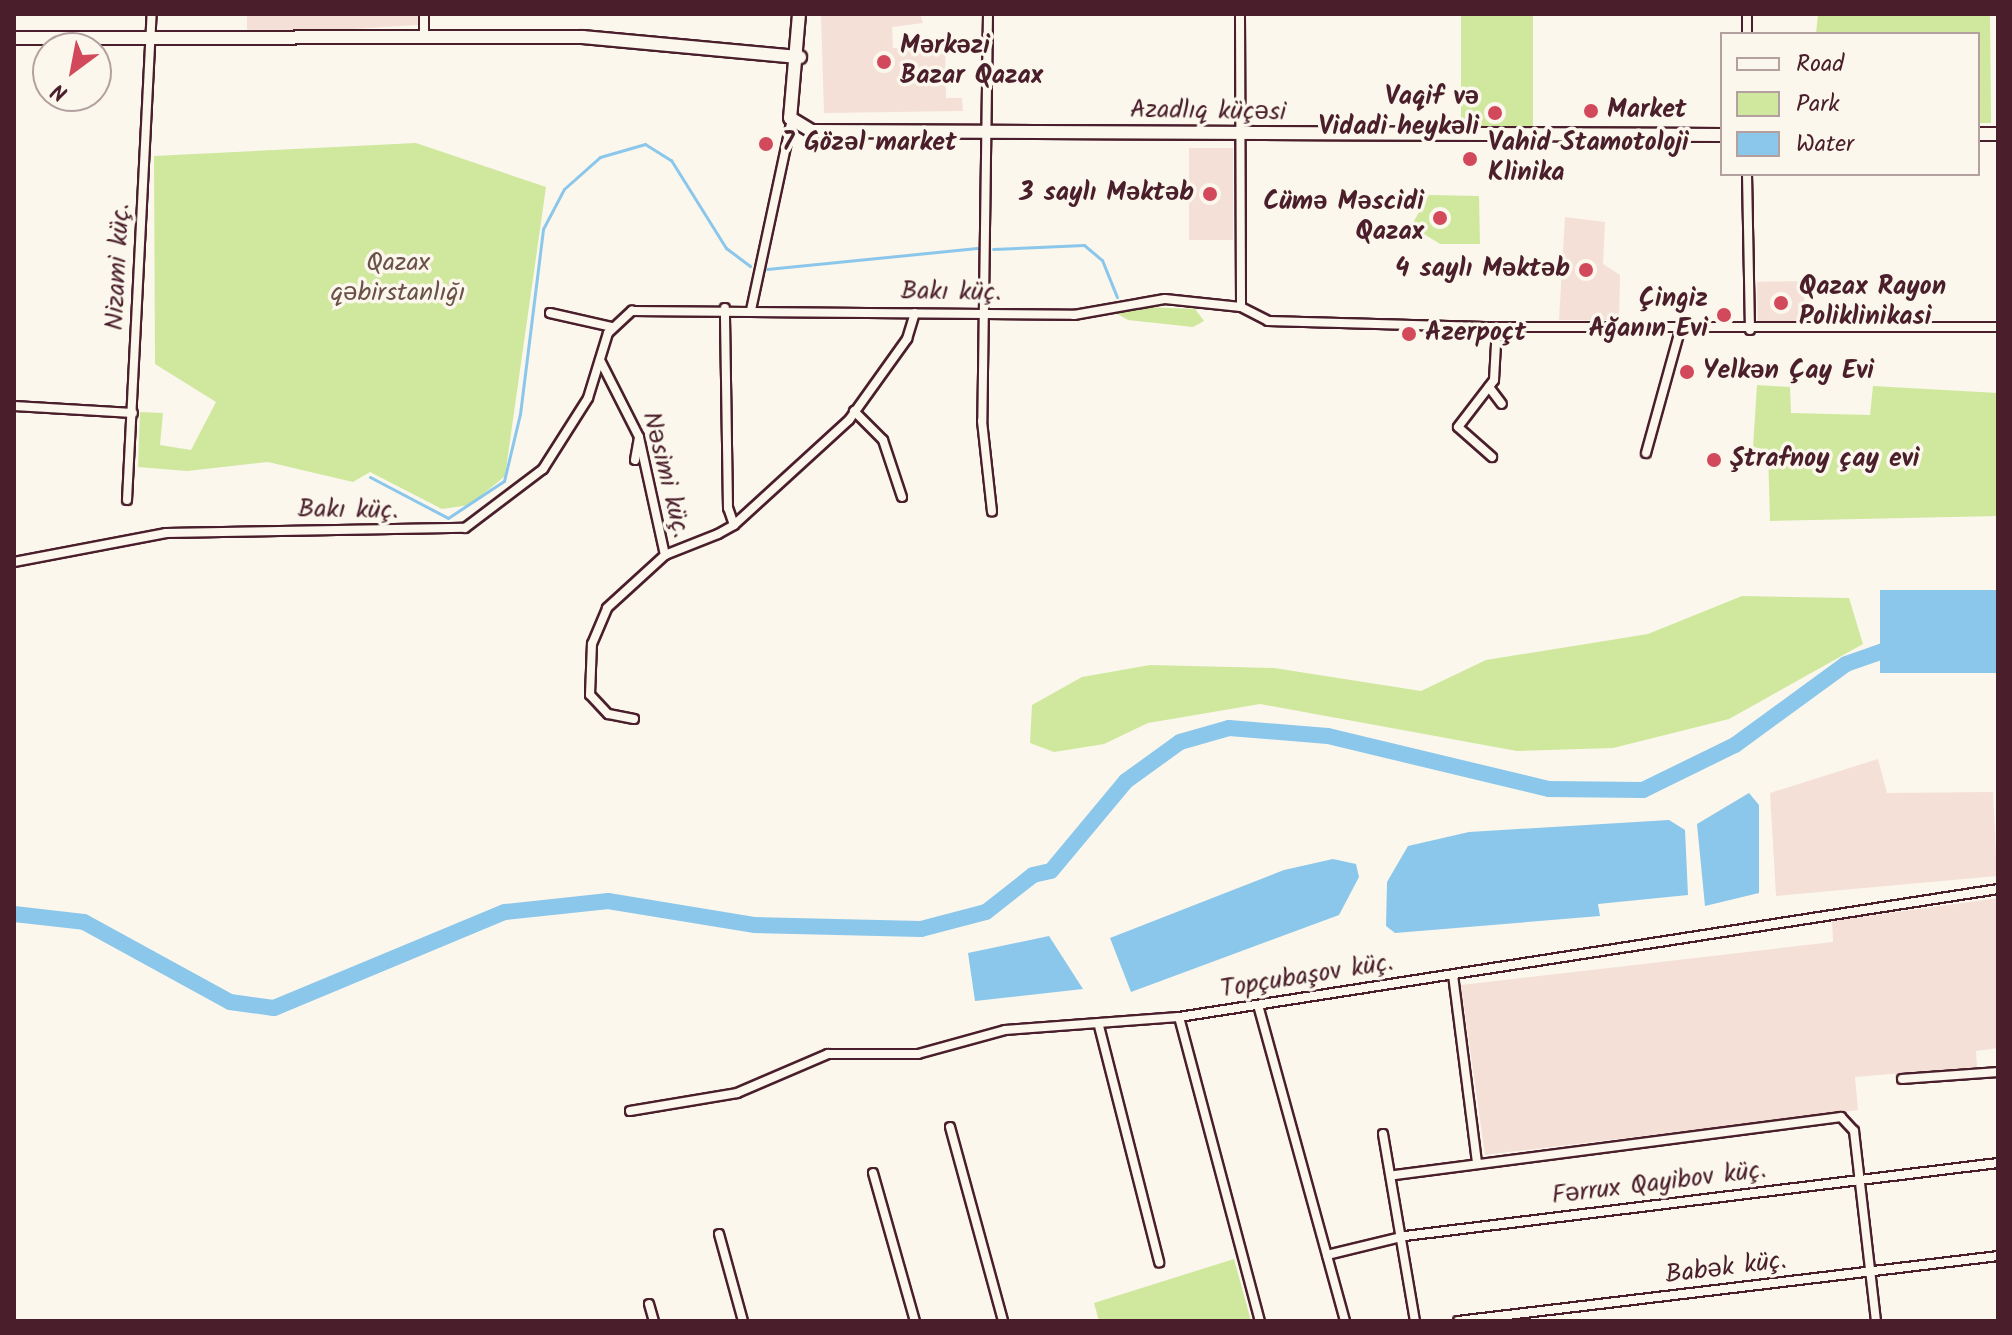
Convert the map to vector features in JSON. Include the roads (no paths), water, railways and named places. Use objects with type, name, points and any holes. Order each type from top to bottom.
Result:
[{"type":"street","name":"Nizami küç.","points":[[127,500],[152,14]]},
{"type":"street","points":[[424,14],[424,33]]},
{"type":"street","points":[[751,310],[791,123],[800,57],[799,14]]},
{"type":"street","points":[[988,14],[982,313],[992,511]]},
{"type":"street","points":[[1240,14],[1241,307]]},
{"type":"street","points":[[14,38],[424,33],[620,38],[800,57]]},
{"type":"street","name":"Azadlıq küçəsi","points":[[791,123],[812,131],[1720,135]]},
{"type":"street","points":[[1747,176],[1750,330]]},
{"type":"street","name":"Bakı küç.","points":[[14,562],[166,533],[465,528],[543,469],[588,398],[612,327],[652,307],[1074,315],[1146,299],[1241,307],[1268,321],[1680,330],[1998,327]]},
{"type":"street","name":"Nəsimi küç.","points":[[600,360],[639,437],[665,555],[734,525],[728,508],[725,308]]},
{"type":"street","points":[[550,313],[612,327]]},
{"type":"street","points":[[734,525],[854,411],[907,339],[915,313]]},
{"type":"street","points":[[1492,457],[1458,427],[1489,387],[1497,327]]},
{"type":"street","points":[[1646,453],[1680,330]]},
{"type":"street","points":[[1489,387],[1502,404]]},
{"type":"street","points":[[14,406],[133,413]]},
{"type":"street","points":[[854,411],[883,440],[902,497]]},
{"type":"street","points":[[635,460],[639,437]]},
{"type":"street","points":[[634,719],[608,714],[590,695],[592,644],[607,608],[665,555]]},
{"type":"street","name":"Topçubaşov küç.","points":[[630,1111],[737,1093],[828,1054],[890,1058],[1005,1030],[1099,1026],[1179,1017],[1998,889]]},
{"type":"street","points":[[1453,975],[1477,1162]]},
{"type":"street","points":[[1258,1005],[1345,1321]]},
{"type":"street","points":[[1179,1017],[1260,1321]]},
{"type":"street","points":[[1099,1026],[1159,1262]]},
{"type":"street","points":[[1902,1079],[1998,1072]]},
{"type":"street","points":[[1395,1175],[1841,1117],[1852,1123],[1876,1321]]},
{"type":"street","points":[[950,1127],[1003,1321]]},
{"type":"street","points":[[1383,1134],[1395,1175],[1415,1321]]},
{"type":"street","name":"Fərrux Qayibov küç.","points":[[1327,1255],[1405,1236],[1998,1163]]},
{"type":"street","points":[[873,1173],[915,1321]]},
{"type":"street","points":[[719,1234],[743,1321]]},
{"type":"street","name":"Babək küç.","points":[[1458,1321],[1998,1256]]},
{"type":"street","points":[[649,1304],[654,1321]]},
{"type":"water","points":[[1880,590],[1998,590],[1998,673],[1880,673]]},
{"type":"water","points":[[1749,793],[1759,805],[1759,893],[1705,906],[1697,824]]},
{"type":"water","points":[[1669,820],[1685,830],[1688,895],[1598,904],[1600,916],[1395,933],[1386,926],[1387,882],[1408,846],[1469,832]]},
{"type":"water","points":[[1333,859],[1356,864],[1359,877],[1339,915],[1131,992],[1110,938],[1284,870]]},
{"type":"water","points":[[1049,936],[1083,989],[975,1001],[968,953]]},
{"type":"waterway","points":[[370,477],[448,518],[504,481],[520,414],[543,229],[564,189],[600,157],[645,144],[671,160],[726,248],[750,266]]},
{"type":"waterway","points":[[993,249],[1084,245],[1102,260],[1117,297]]},
{"type":"waterway","points":[[767,269],[977,248]]},
{"type":"waterway","points":[[14,914],[84,922],[230,1002],[274,1008],[505,912],[608,901],[755,925],[921,929],[986,912],[1033,875],[1051,871],[1126,781],[1180,742],[1229,728],[1328,736],[1549,789],[1643,790],[1735,745],[1846,664],[1906,643]]},
{"type":"place","name":"Mərkəzi Bazar Qazax","points":[[884,62]]},
{"type":"place","name":"Market","points":[[1591,111]]},
{"type":"place","name":"Vaqif və Vidadi heykəli","points":[[1495,113]]},
{"type":"place","name":"7 Gözəl market","points":[[766,144]]},
{"type":"place","name":"Vahid Stamotoloji Klinika","points":[[1470,159]]},
{"type":"place","name":"3 saylı Məktəb","points":[[1210,194]]},
{"type":"place","name":"Cümə Məscidi Qazax","points":[[1440,218]]},
{"type":"place","name":"4 saylı Məktəb","points":[[1586,270]]},
{"type":"place","name":"Qazax Rayon Poliklinikasi","points":[[1781,303]]},
{"type":"place","name":"Çingiz Ağanın Evi","points":[[1724,315]]},
{"type":"place","name":"Azerpoçt","points":[[1409,334]]},
{"type":"place","name":"Yelkən Çay Evi","points":[[1687,372]]},
{"type":"place","name":"Ştrafnoy çay evi","points":[[1714,460]]},
{"type":"park label","name":"Qazax qəbirstanlığı","points":[[398,279]]}]
